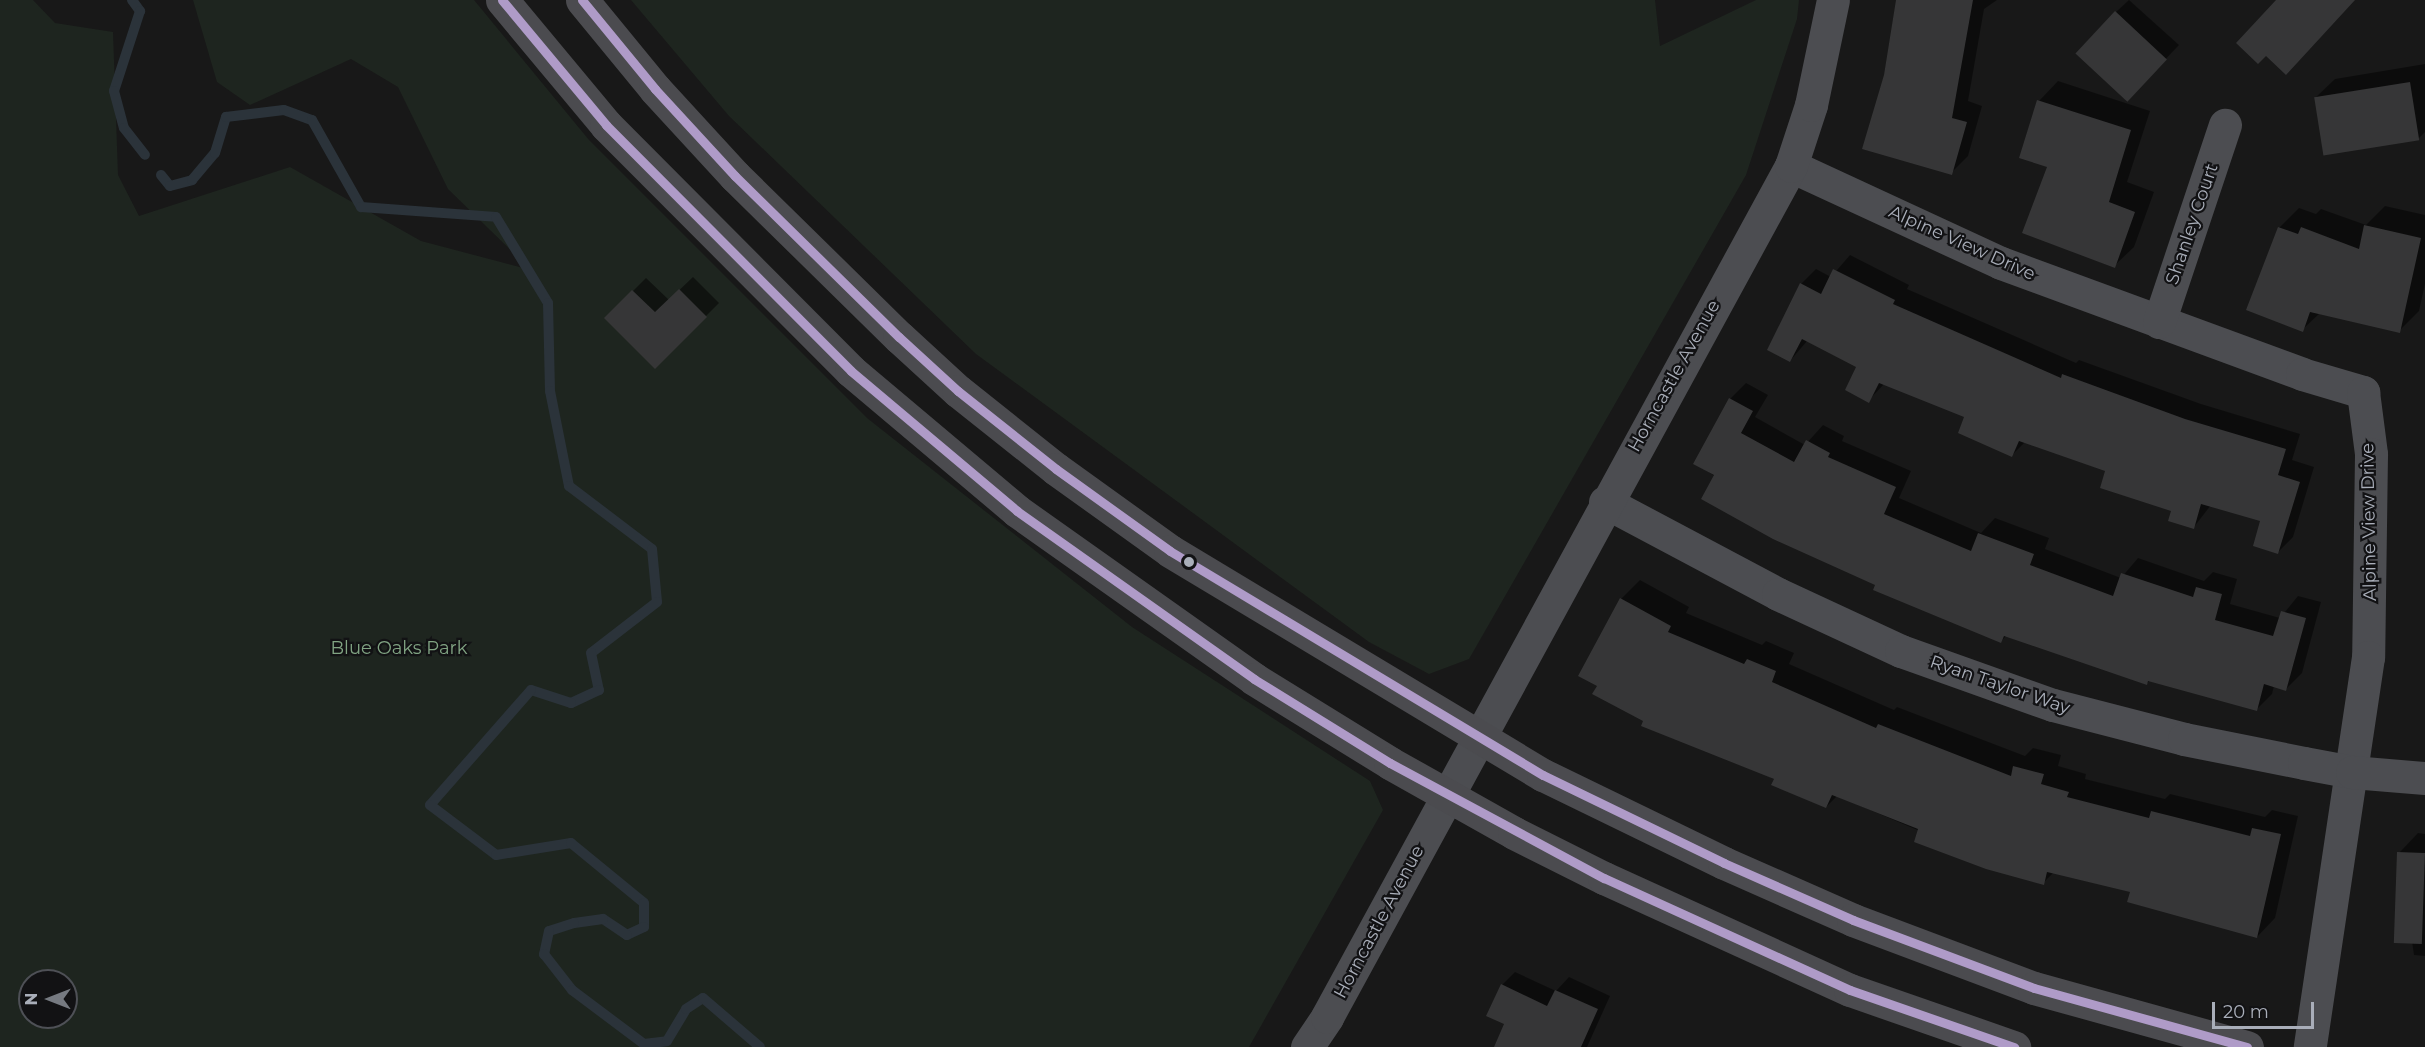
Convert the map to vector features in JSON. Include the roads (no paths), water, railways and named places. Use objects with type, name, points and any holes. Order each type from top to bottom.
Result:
[{"type":"main road","points":[[502,0],[606,125],[851,371],[1017,511],[1254,679],[1514,833],[1717,932],[1850,990],[2014,1047]]},
{"type":"main road","points":[[582,0],[655,89],[735,176],[958,391],[1056,469],[1170,551],[1543,776],[1853,920],[2034,988],[2247,1047]]},
{"type":"street","name":"Horncastle Avenue","points":[[1307,1047],[1791,166],[1811,105],[1832,22],[1833,0]]},
{"type":"street","name":"Shanley Court","points":[[2159,322],[2225,125]]},
{"type":"street","name":"Alpine View Drive","points":[[1791,166],[2001,263],[2159,322],[2363,392],[2371,454],[2371,584],[2368,657],[2310,1047]]},
{"type":"street","name":"Ryan Taylor Way","points":[[1605,502],[1778,594],[1901,651],[2053,705],[2184,739],[2352,772],[2425,778]]},
{"type":"waterway","points":[[132,0],[140,11],[114,91],[124,128],[145,155]]},
{"type":"waterway","points":[[161,175],[170,186],[192,180],[215,153],[226,117],[284,110],[312,120],[361,207],[496,217],[548,303],[550,391],[569,486],[652,549],[657,602],[591,653],[599,690],[571,703],[531,690],[430,805],[496,855],[571,843],[644,903],[644,927],[627,935],[603,919],[574,923],[549,931],[544,954],[572,990],[644,1044],[667,1041],[686,1009],[703,998],[760,1047]]},
{"type":"park label","name":"Blue Oaks Park","points":[[399,648]]}]
